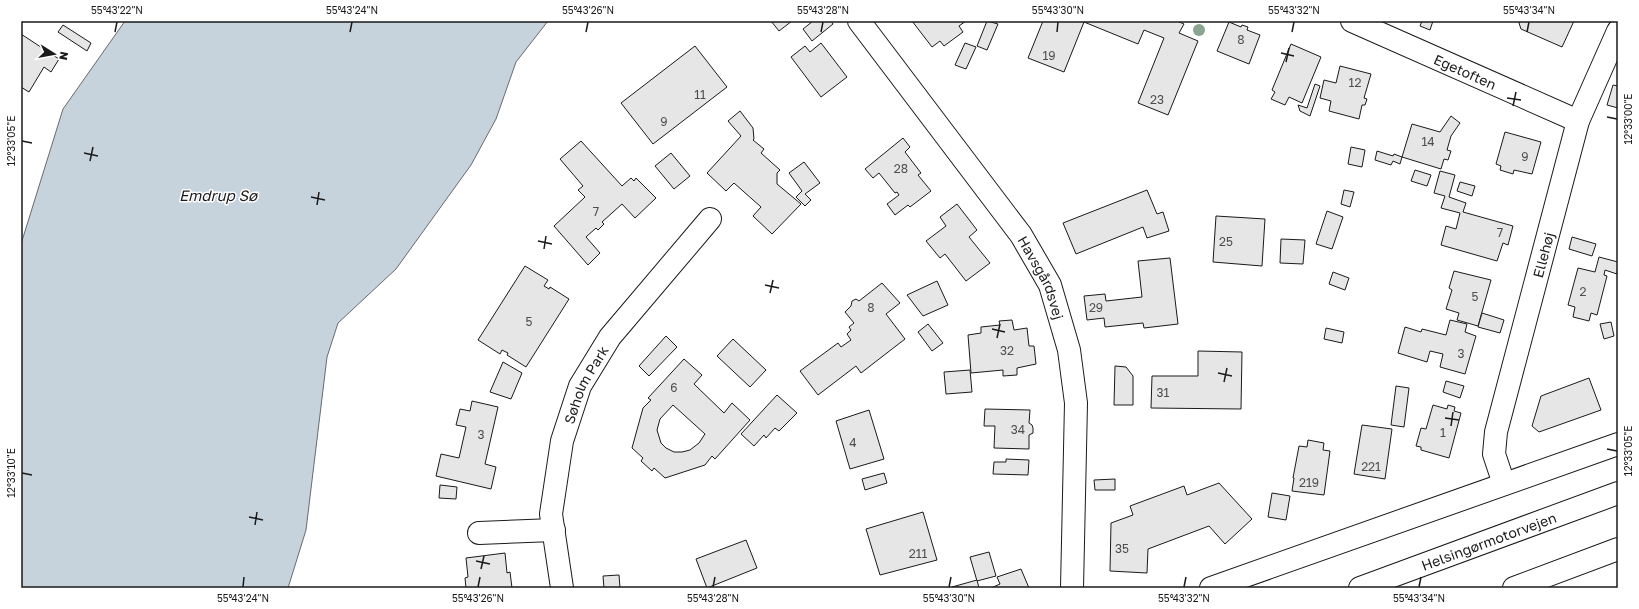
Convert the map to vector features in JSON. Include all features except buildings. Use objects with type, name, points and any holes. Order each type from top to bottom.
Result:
[{"type":"main road","name":"Havsgårdsvej","points":[[859,21],[1021,235],[1050,285],[1069,350],[1076,403],[1072,588]]},
{"type":"main road","name":"Egetoften","points":[[1352,21],[1578,121]]},
{"type":"main road","name":"Ellehøj","points":[[1504,484],[1494,454],[1496,432],[1578,121],[1618,31]]},
{"type":"main road","name":"Søholm Park","points":[[562,588],[551,514],[562,441],[580,386],[610,337],[710,219]]},
{"type":"main road","points":[[1211,588],[1618,444]]},
{"type":"main road","name":"Helsingørmotorvejen","points":[[1360,588],[1618,493]]},
{"type":"main road","points":[[479,533],[554,530]]},
{"type":"main road","points":[[1514,588],[1618,549]]},
{"type":"water","name":"Emdrup Sø","points":[[125,21],[548,21],[516,62],[496,119],[471,165],[396,269],[338,323],[327,357],[306,530],[288,588],[21,588],[21,244],[63,109]]}]
